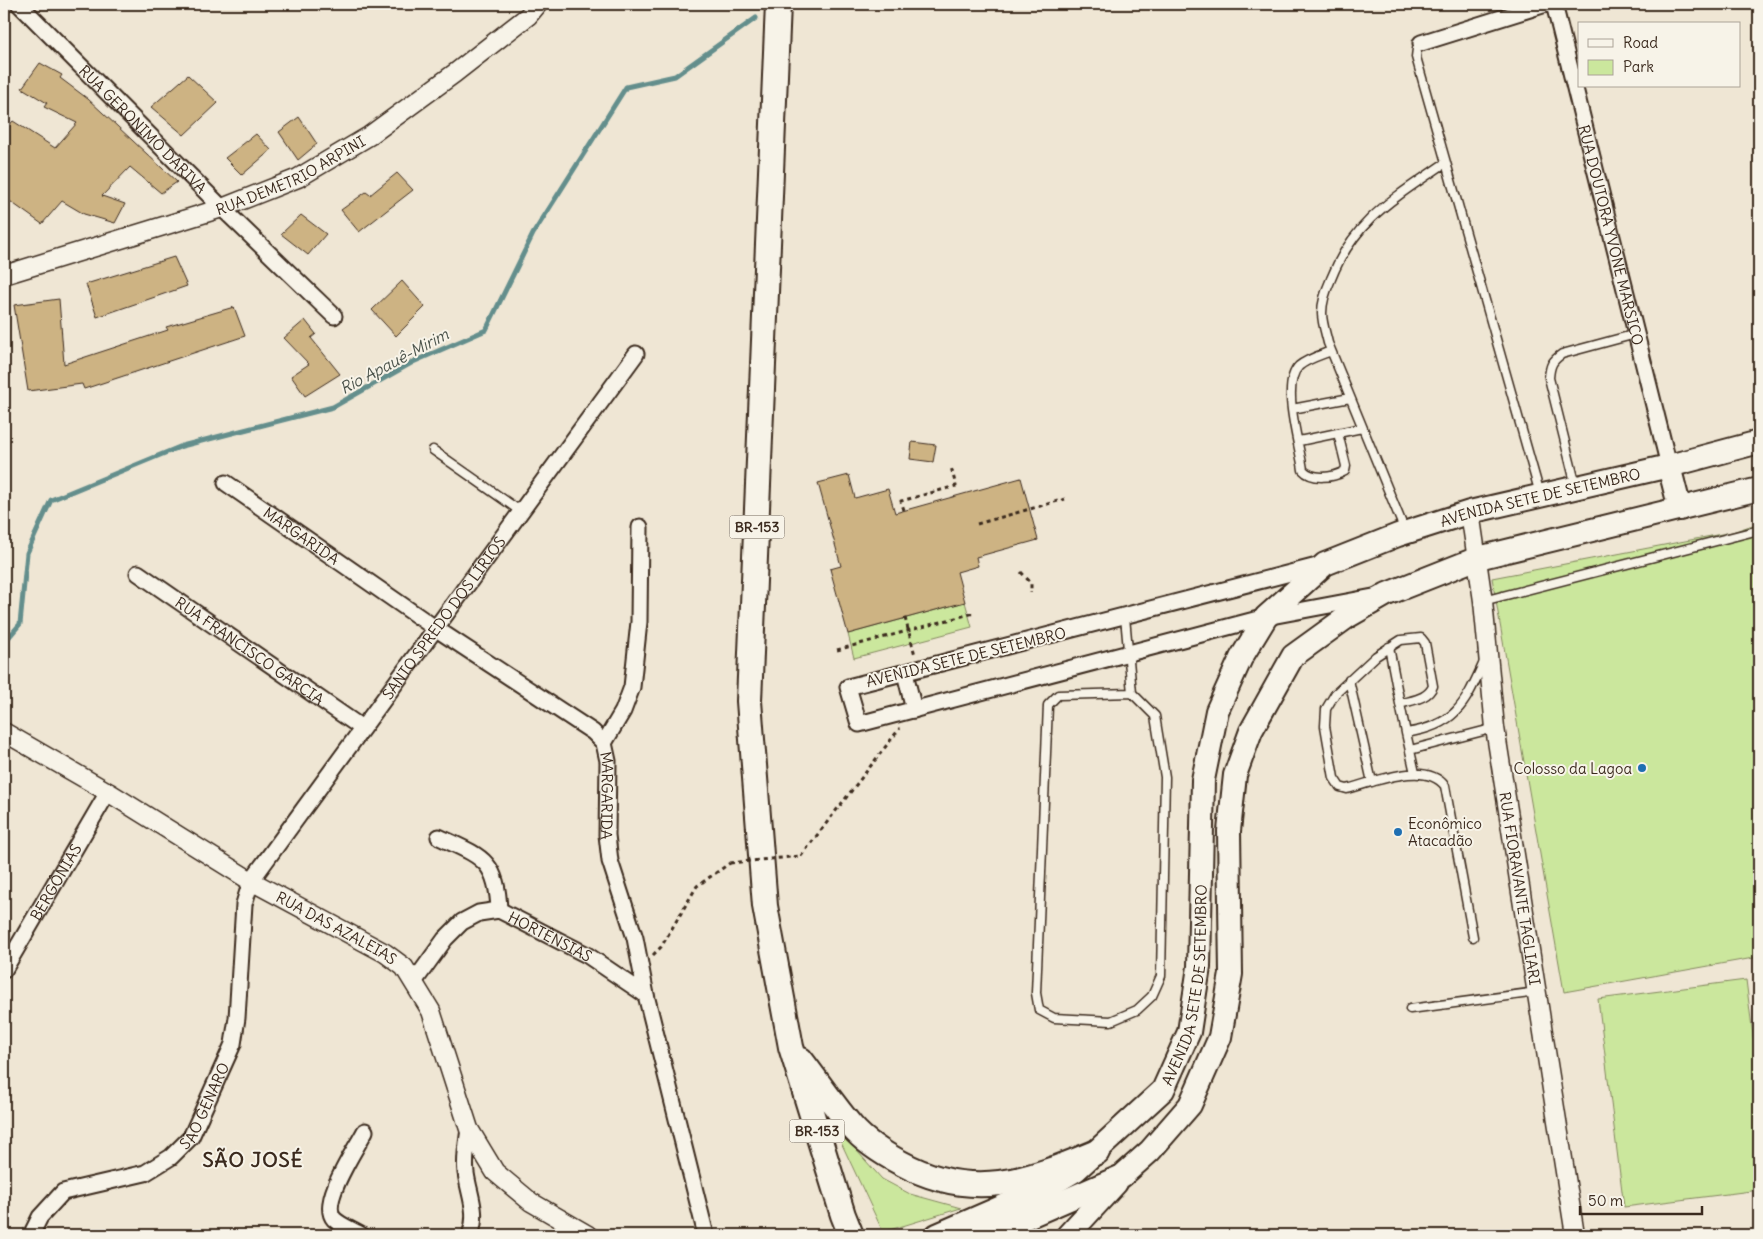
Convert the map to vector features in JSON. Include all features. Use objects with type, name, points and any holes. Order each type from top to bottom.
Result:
[{"type":"highway","name":"BR-153","points":[[778,4],[749,701],[765,906],[791,1047],[847,1225]]},
{"type":"highway","points":[[791,1047],[853,1128],[886,1155],[919,1173],[968,1186],[1002,1183],[1051,1171],[1098,1152]]},
{"type":"main road","name":"AVENIDA SETE DE SETEMBRO","points":[[937,1235],[1046,1188],[1076,1170],[1098,1152],[1163,1090],[1189,1032],[1199,967],[1204,780],[1217,711],[1241,658],[1266,617],[1325,564],[1406,532],[1470,512],[1669,466],[1759,442]]},
{"type":"main road","points":[[1669,466],[1680,509]]},
{"type":"main road","name":"AVENIDA SETE DE SETEMBRO","points":[[1068,1235],[1122,1176],[1150,1151],[1190,1105],[1220,1037],[1231,974],[1229,831],[1235,776],[1251,731],[1294,656],[1347,617],[1387,594],[1478,558],[1759,489]]},
{"type":"main road","name":"AVENIDA SETE DE SETEMBRO","points":[[986,1235],[1122,1176]]},
{"type":"street","name":"RUA GERONIMO DARIVA","points":[[19,4],[222,208],[334,316]]},
{"type":"street","name":"RUA DEMETRIO ARPINI","points":[[4,275],[222,208],[298,178],[369,136],[455,74],[528,16],[538,4]]},
{"type":"street","points":[[1421,43],[1546,4]]},
{"type":"street","name":"RUA DOUTORA YVONE MARSICO","points":[[1554,4],[1669,466]]},
{"type":"street","name":"SANTO SPREDO DOS LÍRIOS","points":[[251,881],[636,354]]},
{"type":"street","name":"MARGARIDA","points":[[226,483],[435,628],[570,717],[604,743],[608,761],[607,836],[610,861],[642,966],[646,994],[706,1235]]},
{"type":"street","name":"RUA FIORAVANTE TAGLIARI","points":[[1470,512],[1483,601],[1495,728],[1575,1235]]},
{"type":"street","points":[[604,743],[623,711],[632,687],[640,622],[640,527]]},
{"type":"street","name":"AVENIDA SETE DE SETEMBRO","points":[[1325,564],[848,687],[858,724],[1266,617],[1387,594]]},
{"type":"street","name":"RUA FRANCISCO GARCIA","points":[[138,573],[362,728]]},
{"type":"street","points":[[912,671],[914,710]]},
{"type":"street","name":"RUA DAS AZALEIAS","points":[[4,732],[108,792],[251,881],[385,953],[404,967],[431,1011],[469,1129],[495,1172],[531,1202],[588,1235]]},
{"type":"street","name":"BERGÔNIAS","points":[[4,970],[108,792]]},
{"type":"street","points":[[439,837],[476,854],[491,869],[498,884],[499,910]]},
{"type":"street","name":"SÃO GENARO","points":[[31,1235],[40,1217],[63,1192],[145,1173],[171,1157],[191,1137],[233,1044],[237,1018],[244,904],[251,881]]},
{"type":"street","name":"HORTÊNSIAS","points":[[414,982],[445,938],[462,922],[479,913],[499,910],[587,955],[646,994]]},
{"type":"street","points":[[469,1129],[466,1173],[475,1217],[470,1235]]},
{"type":"street","points":[[361,1235],[334,1219],[329,1209],[330,1196],[366,1131]]},
{"type":"lane","points":[[1421,43],[1416,57],[1541,496]]},
{"type":"lane","points":[[1406,532],[1331,351],[1322,313],[1325,292],[1337,261],[1353,236],[1385,205],[1445,163]]},
{"type":"lane","points":[[1576,488],[1549,378],[1550,366],[1553,360],[1562,354],[1636,334]]},
{"type":"lane","points":[[1331,351],[1299,366],[1295,371],[1290,393],[1303,470],[1308,476],[1340,474],[1345,471],[1346,466],[1338,433]]},
{"type":"lane","points":[[1292,409],[1350,398]]},
{"type":"lane","points":[[1299,441],[1362,428]]},
{"type":"lane","points":[[432,450],[520,512]]},
{"type":"lane","points":[[1483,601],[1759,530]]},
{"type":"lane","points":[[1125,617],[1130,653],[1132,693],[1155,716],[1165,776],[1161,976],[1152,996],[1137,1010],[1111,1021],[1054,1018],[1039,1010],[1036,993],[1048,705],[1058,695],[1132,693]]},
{"type":"lane","points":[[1400,704],[1431,692],[1433,686],[1425,643],[1421,638],[1402,640],[1389,647],[1335,694],[1326,709],[1325,726],[1334,778],[1340,787],[1347,789],[1416,772],[1439,778],[1445,786],[1473,937]]},
{"type":"lane","points":[[1389,647],[1406,733],[1416,772]]},
{"type":"lane","points":[[1406,733],[1435,727],[1454,714],[1464,703],[1487,656]]},
{"type":"lane","points":[[1349,680],[1372,782]]},
{"type":"lane","points":[[1410,750],[1495,728]]},
{"type":"lane","points":[[1410,1008],[1536,992]]},
{"type":"path","points":[[904,510],[902,501],[956,486],[951,467]]},
{"type":"path","points":[[977,524],[1065,499]]},
{"type":"path","points":[[1021,572],[1031,583],[1031,593]]},
{"type":"path","points":[[838,650],[974,613]]},
{"type":"path","points":[[906,618],[909,630],[912,671]]},
{"type":"path","points":[[642,966],[661,947],[697,886],[730,863],[801,856],[914,710]]},
{"type":"green space","name":"Colosso da Lagoa","points":[[1759,523],[1759,957],[1564,992],[1492,578],[1732,532]]},
{"type":"green space","points":[[965,602],[972,627],[854,658],[848,634]]},
{"type":"green space","points":[[1746,980],[1759,1083],[1759,1190],[1624,1207],[1598,999]]},
{"type":"green space","points":[[832,1123],[882,1179],[910,1194],[961,1208],[883,1232]]},
{"type":"building","points":[[40,63],[62,75],[60,78],[88,99],[177,182],[161,193],[130,167],[102,196],[125,204],[115,223],[84,214],[62,201],[42,224],[4,197],[4,131],[13,121],[55,148],[77,123],[44,107],[47,103],[22,88]]},
{"type":"building","points":[[188,75],[218,103],[184,135],[151,107]]},
{"type":"building","points":[[299,117],[317,144],[298,160],[279,132]]},
{"type":"building","points":[[256,134],[271,150],[242,175],[225,158]]},
{"type":"building","points":[[397,173],[413,190],[359,232],[341,210],[366,192],[370,195]]},
{"type":"building","points":[[301,215],[326,234],[308,255],[281,234]]},
{"type":"building","points":[[174,257],[187,286],[97,317],[86,284]]},
{"type":"building","points":[[402,281],[425,307],[396,336],[372,310]]},
{"type":"building","points":[[59,299],[64,364],[168,330],[166,327],[234,307],[245,336],[84,389],[82,384],[28,391],[14,305]]},
{"type":"building","points":[[305,320],[316,334],[311,338],[340,374],[305,396],[291,376],[309,364],[284,338]]},
{"type":"building","points":[[912,442],[936,445],[933,462],[910,459]]},
{"type":"building","points":[[849,475],[855,498],[888,489],[895,513],[1021,478],[1038,540],[976,557],[978,566],[957,572],[965,602],[848,634],[830,569],[841,566],[818,483]]},
{"type":"waterway","name":"Rio Apauê-Mirim","points":[[4,643],[20,624],[27,553],[51,500],[182,446],[333,407],[413,362],[486,330],[533,234],[626,87],[675,76],[756,18]]},
{"type":"place","name":"Colosso da Lagoa","points":[[1642,768]]},
{"type":"place","name":"Econômico Atacadão","points":[[1398,832]]},
{"type":"district","name":"SÃO JOSÉ","points":[[253,1159]]}]
